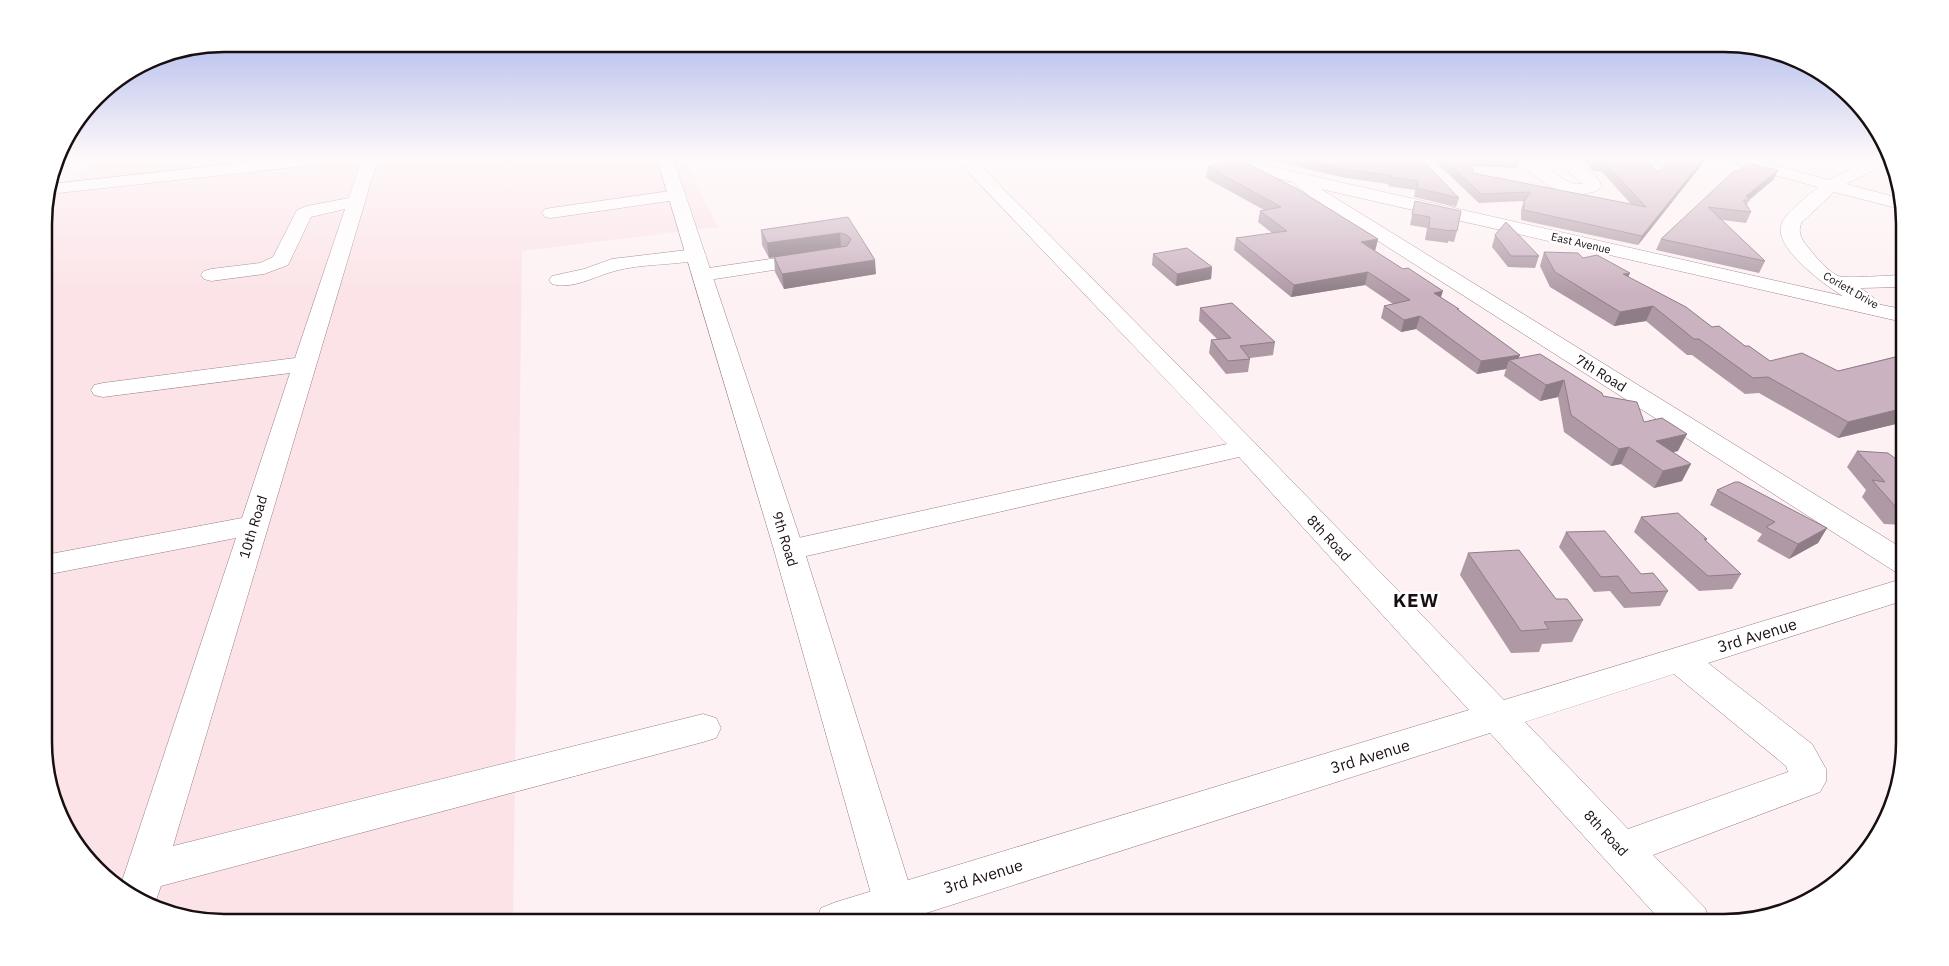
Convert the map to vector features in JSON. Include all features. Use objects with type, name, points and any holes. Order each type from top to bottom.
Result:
[{"type":"street","points":[[211,275],[264,268],[281,262],[303,214],[307,211],[350,203]]},
{"type":"street","name":"10th Road","points":[[140,884],[356,203]]},
{"type":"street","points":[[551,214],[623,203]]},
{"type":"street","name":"9th Road","points":[[680,203],[789,550],[897,913]]},
{"type":"street","name":"8th Road","points":[[1007,203],[1245,448],[1682,913]]},
{"type":"street","name":"7th Road","points":[[1331,203],[1896,558]]},
{"type":"street","name":"East Avenue","points":[[1406,203],[1896,314]]},
{"type":"street","points":[[1464,203],[1482,220]]},
{"type":"street","name":"Corlett Drive","points":[[1811,203],[1794,219],[1790,226],[1790,234],[1796,244],[1828,279],[1896,313]]},
{"type":"street","points":[[559,280],[589,274],[612,265],[700,267],[831,256]]},
{"type":"street","points":[[634,282],[700,267]]},
{"type":"street","points":[[1792,292],[1813,285],[1818,281],[1828,279],[1896,281]]},
{"type":"street","points":[[103,390],[304,364]]},
{"type":"street","points":[[789,550],[1245,448]]},
{"type":"street","points":[[52,563],[253,525]]},
{"type":"street","name":"3rd Avenue","points":[[897,913],[1496,717],[1896,592]]},
{"type":"street","points":[[1621,848],[1807,780],[1807,770],[1799,755],[1679,660]]},
{"type":"street","points":[[140,884],[703,728]]},
{"type":"shaded area","points":[[54,203],[706,203],[718,227],[522,251],[513,914],[225,914],[180,908],[149,896],[120,878],[88,846],[66,807],[58,786],[54,764],[52,741]]},
{"type":"building","points":[[1274,203],[1320,203],[1378,239],[1361,242],[1403,269],[1408,268],[1443,291],[1434,293],[1459,309],[1457,309],[1520,355],[1481,361],[1420,316],[1404,320],[1384,306],[1410,300],[1368,272],[1294,285],[1236,238],[1287,231],[1260,211],[1281,207]]},
{"type":"building","points":[[1415,203],[1425,203],[1461,211],[1457,231],[1429,228],[1430,217],[1412,214]]},
{"type":"building","points":[[1524,203],[1626,203],[1646,207],[1642,203],[1668,203],[1642,236],[1524,210]]},
{"type":"building","points":[[1700,203],[1745,203],[1751,212],[1708,207],[1765,261],[1661,239]]},
{"type":"building","points":[[848,217],[875,260],[782,274],[774,257],[847,246],[851,239],[847,235],[840,233],[767,243],[761,230]]},
{"type":"building","points":[[1506,222],[1539,256],[1511,256],[1495,235]]},
{"type":"building","points":[[1187,248],[1212,267],[1177,274],[1153,254]]},
{"type":"building","points":[[1544,252],[1578,253],[1583,258],[1597,255],[1630,273],[1623,274],[1686,307],[1712,327],[1719,326],[1745,346],[1749,346],[1770,361],[1802,353],[1838,371],[1896,357],[1896,410],[1848,422],[1768,377],[1753,378],[1699,339],[1694,339],[1653,306],[1620,312],[1555,272]]},
{"type":"building","points":[[1232,303],[1275,342],[1240,346],[1250,359],[1228,361],[1211,340],[1231,338],[1200,308]]},
{"type":"building","points":[[1540,354],[1602,393],[1603,396],[1637,402],[1644,422],[1662,418],[1687,434],[1656,441],[1691,464],[1663,471],[1629,447],[1619,449],[1571,415],[1564,380],[1546,385],[1509,360]]},
{"type":"building","points":[[1857,451],[1888,453],[1896,459],[1896,506],[1872,480],[1885,482]]},
{"type":"building","points":[[1739,482],[1827,528],[1798,544],[1766,527],[1775,522],[1717,490]]},
{"type":"building","points":[[1678,513],[1741,574],[1708,576],[1641,517]]},
{"type":"building","points":[[1605,531],[1641,574],[1653,573],[1668,591],[1631,593],[1618,576],[1601,577],[1566,532]]},
{"type":"building","points":[[1519,550],[1556,599],[1567,599],[1583,620],[1544,622],[1549,629],[1521,631],[1468,553]]},
{"type":"district","name":"KEW","points":[[1416,600]]}]
